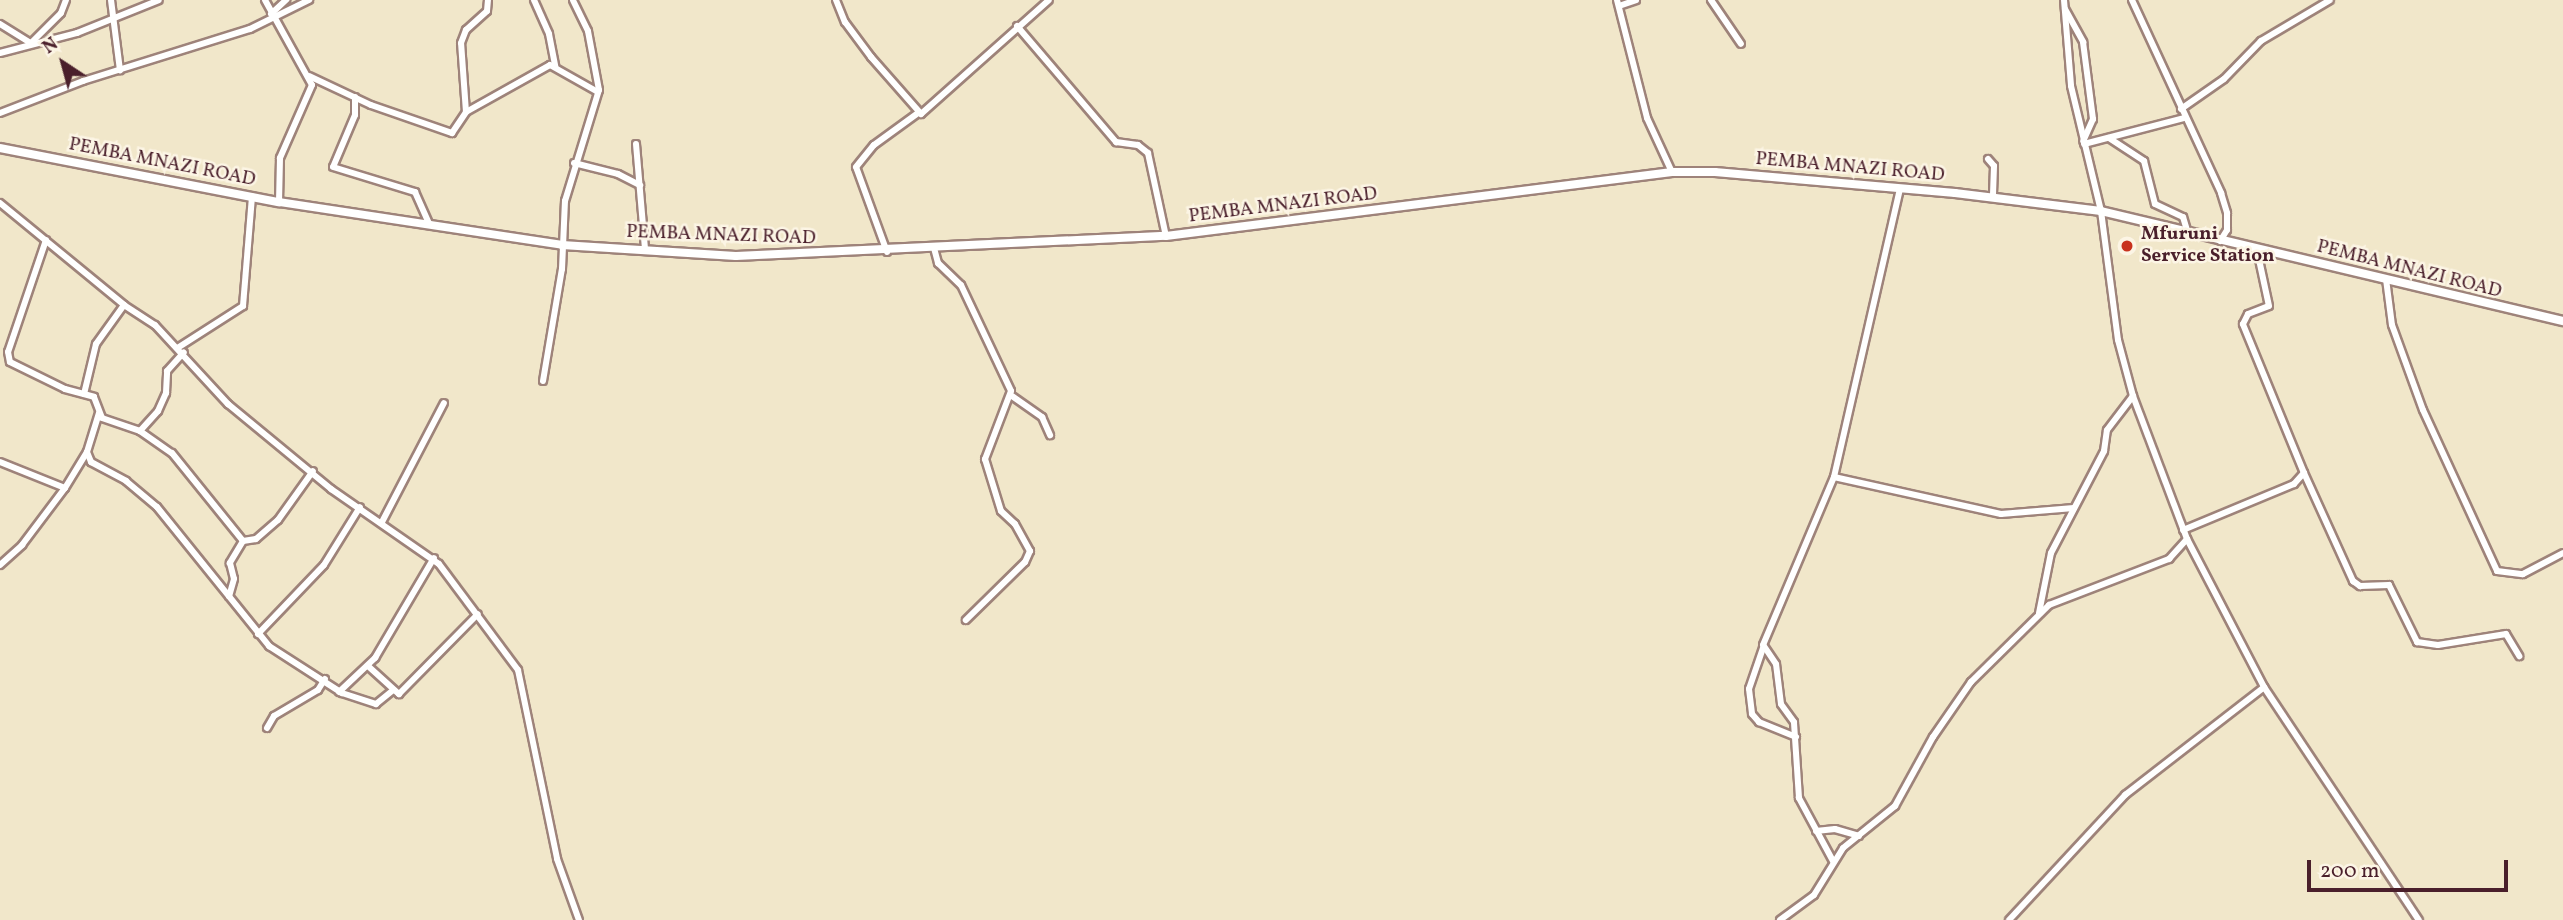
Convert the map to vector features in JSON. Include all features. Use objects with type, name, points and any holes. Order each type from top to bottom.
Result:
[{"type":"main road","name":"PEMBA MNAZI ROAD","points":[[0,148],[279,202],[562,245],[736,256],[887,252],[1166,236],[1672,172],[1900,189],[2101,211],[2563,321]]},
{"type":"street","points":[[31,43],[61,13],[66,0]]},
{"type":"street","points":[[111,0],[110,17],[120,70]]},
{"type":"street","points":[[0,54],[31,43],[77,33],[110,17],[159,0]]},
{"type":"street","points":[[265,0],[309,76],[311,93],[279,158],[279,202]]},
{"type":"street","points":[[272,16],[286,0]]},
{"type":"street","points":[[0,113],[272,16],[309,0]]},
{"type":"street","points":[[466,112],[461,43],[466,30],[486,11],[488,0]]},
{"type":"street","points":[[534,0],[550,34],[555,66]]},
{"type":"street","points":[[543,380],[559,294],[562,245],[574,163],[598,92],[599,77],[588,31],[573,0]]},
{"type":"street","points":[[836,0],[845,22],[918,113]]},
{"type":"street","points":[[887,252],[856,167],[874,145],[918,113],[1049,0]]},
{"type":"street","points":[[1636,0],[1618,3],[1647,118],[1672,172]]},
{"type":"street","points":[[1712,0],[1741,44]]},
{"type":"street","points":[[2133,0],[2227,213],[2227,230],[2220,241]]},
{"type":"street","points":[[2181,108],[2224,79],[2261,41],[2330,0]]},
{"type":"street","points":[[2064,4],[2083,42],[2093,119],[2083,142]]},
{"type":"street","points":[[2064,4],[2071,86],[2101,211],[2118,340],[2133,396],[2186,539],[2264,687],[2419,920]]},
{"type":"street","points":[[0,24],[31,43]]},
{"type":"street","points":[[1017,26],[1116,142],[1138,145],[1148,153],[1166,236]]},
{"type":"street","points":[[309,76],[445,133],[454,132],[466,112],[520,83],[530,73],[555,66],[598,92]]},
{"type":"street","points":[[355,97],[356,110],[333,167],[415,192],[429,224]]},
{"type":"street","points":[[2083,142],[2109,138],[2184,118]]},
{"type":"street","points":[[2109,138],[2144,161],[2155,204],[2183,217],[2188,233]]},
{"type":"street","points":[[636,144],[645,250]]},
{"type":"street","points":[[1988,159],[1994,166],[1993,198]]},
{"type":"street","points":[[574,163],[618,174],[640,185]]},
{"type":"street","points":[[1796,738],[1759,722],[1749,707],[1749,689],[1833,477],[1900,189]]},
{"type":"street","points":[[140,431],[158,411],[166,393],[167,371],[181,349],[243,306],[252,196]]},
{"type":"street","points":[[0,204],[124,305],[149,319],[181,349],[228,404],[360,507],[434,558],[518,670],[557,859],[579,920]]},
{"type":"street","points":[[46,240],[8,358],[65,389],[94,397],[99,413],[107,421],[140,431],[172,453],[243,541]]},
{"type":"street","points":[[934,248],[938,263],[961,285],[1012,396],[1042,418],[1050,435]]},
{"type":"street","points":[[2257,250],[2269,306],[2248,314],[2243,324],[2304,473],[2353,581],[2360,586],[2389,585],[2417,642],[2438,645],[2506,634],[2519,656]]},
{"type":"street","points":[[2386,279],[2392,325],[2419,401],[2468,515],[2497,571],[2523,574],[2563,554]]},
{"type":"street","points":[[84,394],[96,344],[124,305]]},
{"type":"street","points":[[966,620],[1030,554],[1015,524],[1001,511],[985,459],[1012,396]]},
{"type":"street","points":[[2039,613],[2051,553],[2104,451],[2107,430],[2133,396]]},
{"type":"street","points":[[382,522],[444,403]]},
{"type":"street","points":[[0,565],[22,545],[65,488],[87,452],[99,413]]},
{"type":"street","points":[[87,452],[94,464],[126,481],[158,507],[258,634],[276,651],[326,679],[339,692],[376,704],[392,691]]},
{"type":"street","points":[[0,461],[65,488]]},
{"type":"street","points":[[243,541],[256,539],[278,520],[313,471]]},
{"type":"street","points":[[2183,530],[2294,484],[2304,473]]},
{"type":"street","points":[[1833,477],[2001,514],[2074,508]]},
{"type":"street","points":[[258,634],[324,565],[360,507]]},
{"type":"street","points":[[1780,920],[1814,895],[1833,861],[1859,836],[1887,816],[1904,795],[1933,737],[1971,682],[2039,613],[2059,597],[2113,583],[2169,559],[2186,539]]},
{"type":"street","points":[[229,596],[234,579],[230,563],[243,541]]},
{"type":"street","points":[[339,692],[368,666],[434,558]]},
{"type":"street","points":[[368,666],[392,691],[399,694],[478,614]]},
{"type":"street","points":[[1763,648],[1776,664],[1780,699],[1793,718],[1799,798],[1833,861]]},
{"type":"street","points":[[267,728],[274,716],[318,690],[326,679]]},
{"type":"street","points":[[2009,920],[2125,795],[2264,687]]},
{"type":"street","points":[[1816,831],[1835,830],[1859,836]]},
{"type":"place","name":"Mfuruni Service Station","points":[[2127,246]]}]
